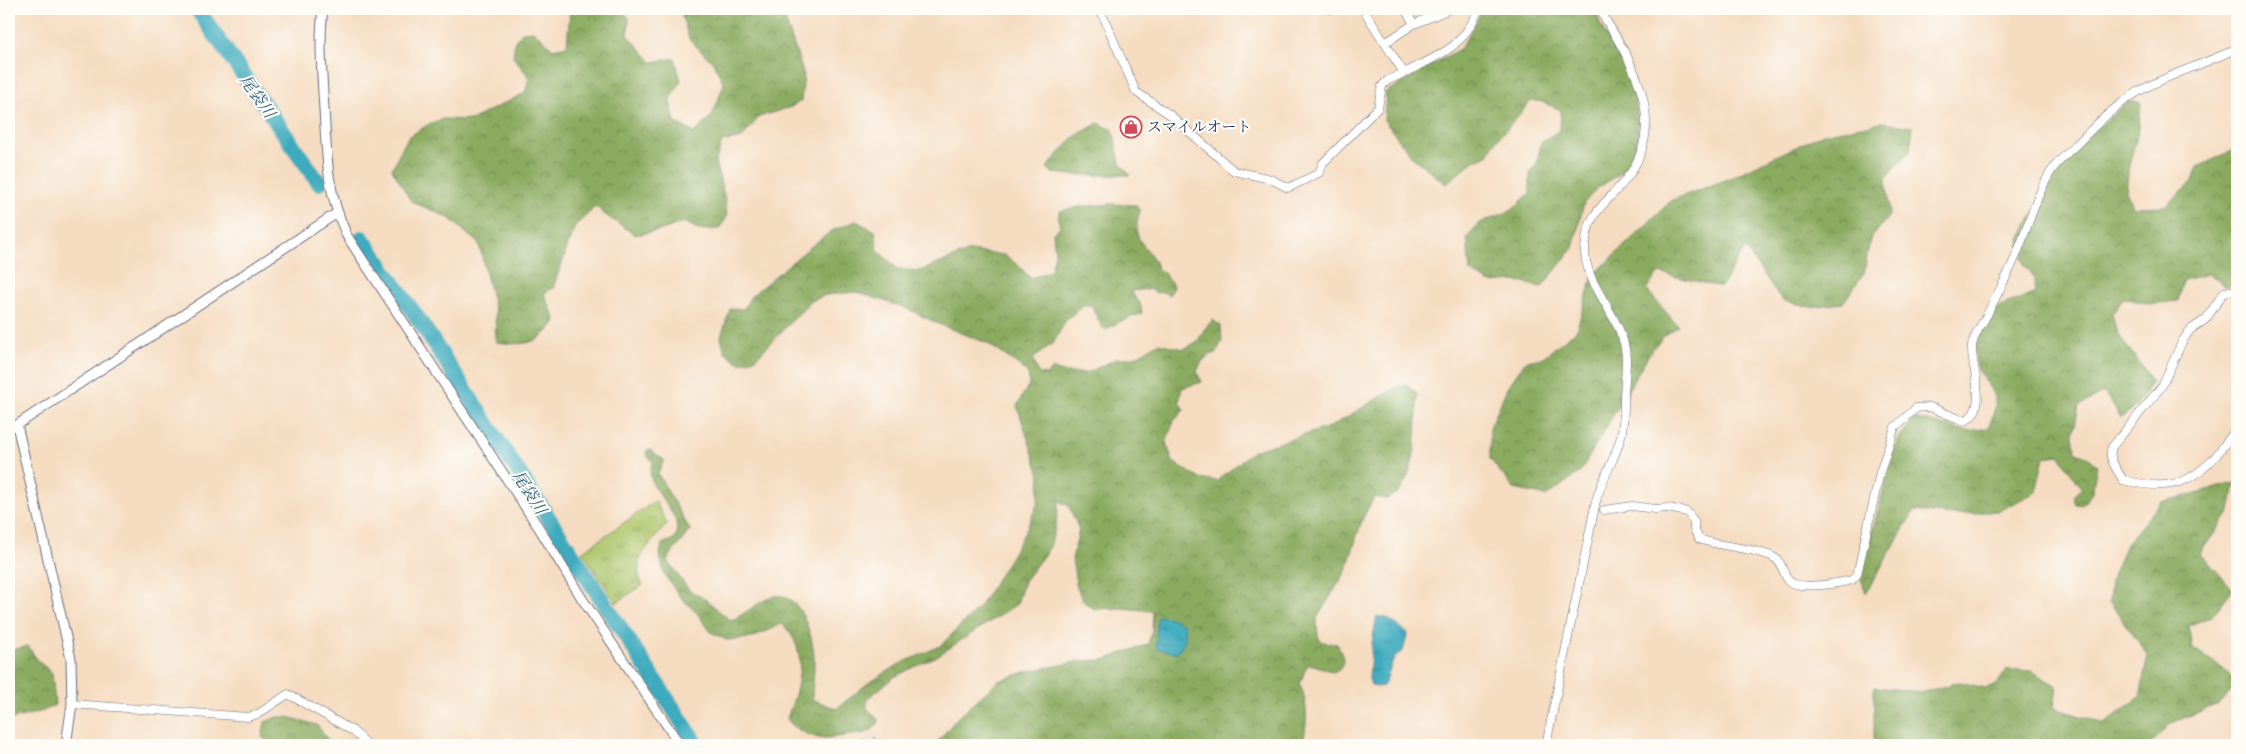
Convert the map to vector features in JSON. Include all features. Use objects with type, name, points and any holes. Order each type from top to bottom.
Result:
[{"type":"street","points":[[324,9],[321,56],[326,162],[331,192],[337,213],[347,236],[534,522],[581,598],[680,745]]},
{"type":"street","points":[[1100,9],[1136,92],[1169,114],[1234,171],[1271,179],[1288,188],[1319,173],[1323,163],[1378,108],[1382,86],[1388,80],[1455,46],[1465,34],[1479,9]]},
{"type":"street","points":[[1363,9],[1404,73]]},
{"type":"street","points":[[1405,9],[1414,24]]},
{"type":"street","points":[[1386,43],[1414,24],[1450,9]]},
{"type":"street","points":[[1546,745],[1597,497],[1619,443],[1623,425],[1626,358],[1622,332],[1595,284],[1585,252],[1587,231],[1592,217],[1636,166],[1644,151],[1647,135],[1637,75],[1604,17],[1602,9]]},
{"type":"street","points":[[1604,510],[1632,506],[1655,509],[1668,508],[1687,512],[1694,521],[1694,529],[1699,539],[1712,544],[1769,556],[1780,561],[1789,580],[1795,584],[1825,584],[1852,580],[1857,575],[1880,472],[1895,427],[1916,408],[1930,408],[1964,422],[1970,419],[1974,412],[1979,400],[1975,385],[1976,371],[1971,359],[1972,343],[2016,257],[2044,186],[2053,169],[2083,137],[2118,105],[2146,88],[2228,53],[2236,49],[2237,46]]},
{"type":"street","points":[[66,745],[72,704],[71,659],[13,424],[337,213]]},
{"type":"street","points":[[2237,290],[2224,292],[2206,319],[2190,330],[2182,342],[2162,386],[2112,447],[2110,453],[2111,460],[2124,480],[2160,487],[2180,482],[2199,471],[2212,460],[2237,429]]},
{"type":"street","points":[[72,704],[248,717],[258,714],[288,694],[354,731],[368,745]]},
{"type":"green space","points":[[570,9],[621,9],[629,18],[628,35],[652,62],[675,58],[681,81],[670,100],[675,122],[694,133],[712,116],[724,84],[715,65],[689,39],[680,9],[785,9],[786,22],[804,75],[801,101],[791,107],[759,117],[742,138],[722,142],[715,162],[725,199],[727,217],[719,229],[700,230],[684,222],[662,230],[635,235],[609,218],[596,206],[575,226],[553,288],[544,293],[556,321],[544,335],[530,342],[514,344],[496,342],[495,311],[479,244],[449,218],[411,201],[392,169],[408,137],[431,123],[443,119],[471,120],[525,93],[529,77],[513,57],[515,41],[522,32],[534,31],[553,49],[567,46]]},
{"type":"green space","points":[[1483,9],[1595,9],[1601,26],[1630,79],[1637,109],[1639,144],[1630,163],[1621,173],[1596,189],[1584,203],[1573,248],[1542,287],[1514,281],[1491,283],[1470,272],[1467,238],[1478,224],[1512,210],[1530,193],[1530,174],[1537,163],[1541,142],[1560,130],[1561,110],[1540,101],[1531,101],[1494,143],[1488,155],[1472,162],[1446,184],[1412,157],[1384,120],[1386,92],[1461,48]]},
{"type":"green space","points":[[2129,101],[2141,102],[2139,129],[2129,165],[2126,191],[2133,207],[2165,206],[2191,183],[2198,167],[2237,148],[2237,287],[2223,286],[2218,279],[2208,274],[2183,280],[2178,301],[2150,304],[2123,298],[2111,315],[2121,339],[2143,367],[2151,383],[2136,406],[2121,418],[2104,392],[2079,406],[2073,436],[2076,452],[2087,456],[2097,465],[2092,493],[2082,505],[2076,504],[2074,498],[2076,493],[2082,488],[2059,455],[2044,457],[2036,492],[1998,511],[1953,515],[1914,511],[1866,593],[1860,576],[1897,441],[1914,418],[1968,431],[1988,428],[1995,402],[1989,386],[1979,372],[1976,363],[1976,344],[1979,335],[1995,310],[2035,293],[2035,279],[2024,264],[2018,245],[2029,220],[2040,207],[2054,173],[2084,140]]},
{"type":"green space","points":[[1881,122],[1913,127],[1910,151],[1886,178],[1890,214],[1870,240],[1864,273],[1843,303],[1811,307],[1782,300],[1745,248],[1721,287],[1659,273],[1646,289],[1678,326],[1663,337],[1649,354],[1580,472],[1547,496],[1514,489],[1490,459],[1490,428],[1507,388],[1526,361],[1542,358],[1576,331],[1593,276],[1672,200],[1728,179],[1823,134]]},
{"type":"green space","points":[[1098,123],[1113,130],[1120,163],[1130,175],[1052,173],[1047,167],[1074,137]]},
{"type":"green space","points":[[1110,204],[1136,205],[1140,211],[1137,222],[1138,237],[1154,260],[1158,270],[1164,272],[1167,279],[1172,283],[1173,289],[1169,295],[1163,292],[1156,293],[1151,289],[1130,291],[1140,303],[1142,313],[1117,323],[1106,330],[1102,327],[1091,305],[1084,305],[1066,320],[1054,342],[1033,359],[1038,373],[1046,375],[1054,369],[1066,373],[1087,373],[1116,359],[1135,357],[1158,343],[1184,349],[1198,341],[1205,328],[1213,320],[1221,326],[1222,341],[1216,353],[1206,357],[1200,365],[1197,372],[1202,382],[1182,388],[1179,402],[1184,410],[1174,421],[1166,442],[1173,462],[1199,478],[1217,481],[1253,451],[1332,426],[1398,386],[1408,385],[1417,394],[1415,444],[1406,480],[1399,491],[1387,499],[1374,497],[1362,520],[1346,571],[1317,618],[1318,637],[1322,642],[1337,644],[1343,661],[1341,667],[1333,672],[1314,665],[1307,665],[1300,684],[1305,698],[1306,714],[1302,745],[935,745],[956,719],[998,681],[1025,672],[1081,661],[1104,660],[1148,644],[1152,630],[1153,611],[1122,608],[1094,609],[1083,601],[1077,588],[1072,559],[1079,530],[1069,506],[1059,501],[1050,547],[1024,581],[1017,604],[937,656],[894,677],[867,699],[867,708],[879,720],[870,731],[862,734],[819,738],[801,731],[787,718],[795,694],[800,669],[799,656],[791,634],[782,624],[751,638],[726,640],[711,632],[697,613],[681,598],[664,574],[660,555],[662,544],[675,539],[677,528],[675,518],[652,481],[650,472],[653,462],[648,457],[646,451],[650,450],[664,460],[658,474],[690,530],[667,560],[689,590],[705,599],[731,621],[771,597],[781,596],[789,599],[803,615],[811,637],[814,661],[812,699],[836,709],[867,684],[900,664],[940,646],[980,606],[1004,568],[1025,532],[1038,503],[1040,475],[1017,406],[1030,382],[1027,373],[1020,366],[987,343],[936,323],[906,308],[856,292],[826,295],[811,301],[755,359],[740,363],[725,352],[721,337],[730,309],[744,309],[751,296],[809,248],[833,230],[856,221],[875,231],[878,251],[898,269],[920,271],[970,251],[1004,255],[1019,266],[1030,278],[1051,271],[1055,253],[1053,233],[1060,227],[1058,218],[1060,211]]},
{"type":"green space","points":[[2235,483],[2230,512],[2200,553],[2233,589],[2212,616],[2188,626],[2192,647],[2237,679],[2237,684],[2219,704],[2169,724],[2151,745],[1874,745],[1874,687],[1924,692],[1960,682],[1984,688],[1997,685],[2006,669],[2031,671],[2057,686],[2054,708],[2104,723],[2140,697],[2148,655],[2109,602],[2111,581],[2126,544],[2161,502]]},
{"type":"green space","points":[[655,501],[667,524],[640,559],[638,567],[639,576],[643,585],[616,603],[582,552]]},
{"type":"green space","points":[[28,646],[38,661],[52,673],[55,705],[43,711],[9,720],[9,651]]},
{"type":"green space","points":[[277,717],[288,717],[317,725],[332,745],[270,745],[262,737],[265,722]]},
{"type":"water","points":[[1160,616],[1171,618],[1184,624],[1185,641],[1177,653],[1158,649],[1156,646],[1157,618]]},
{"type":"water","points":[[1377,616],[1387,618],[1408,633],[1403,651],[1392,662],[1386,681],[1383,686],[1377,687],[1371,685],[1369,679],[1372,642]]},
{"type":"waterway","name":"尾袋川","points":[[197,9],[319,183]]},
{"type":"waterway","name":"尾袋川","points":[[362,238],[417,317],[697,745]]},
{"type":"waterway","points":[[875,739],[881,745]]},
{"type":"waterway","points":[[861,745],[865,743]]},
{"type":"place","name":"スマイルオート","points":[[1131,127]]}]
